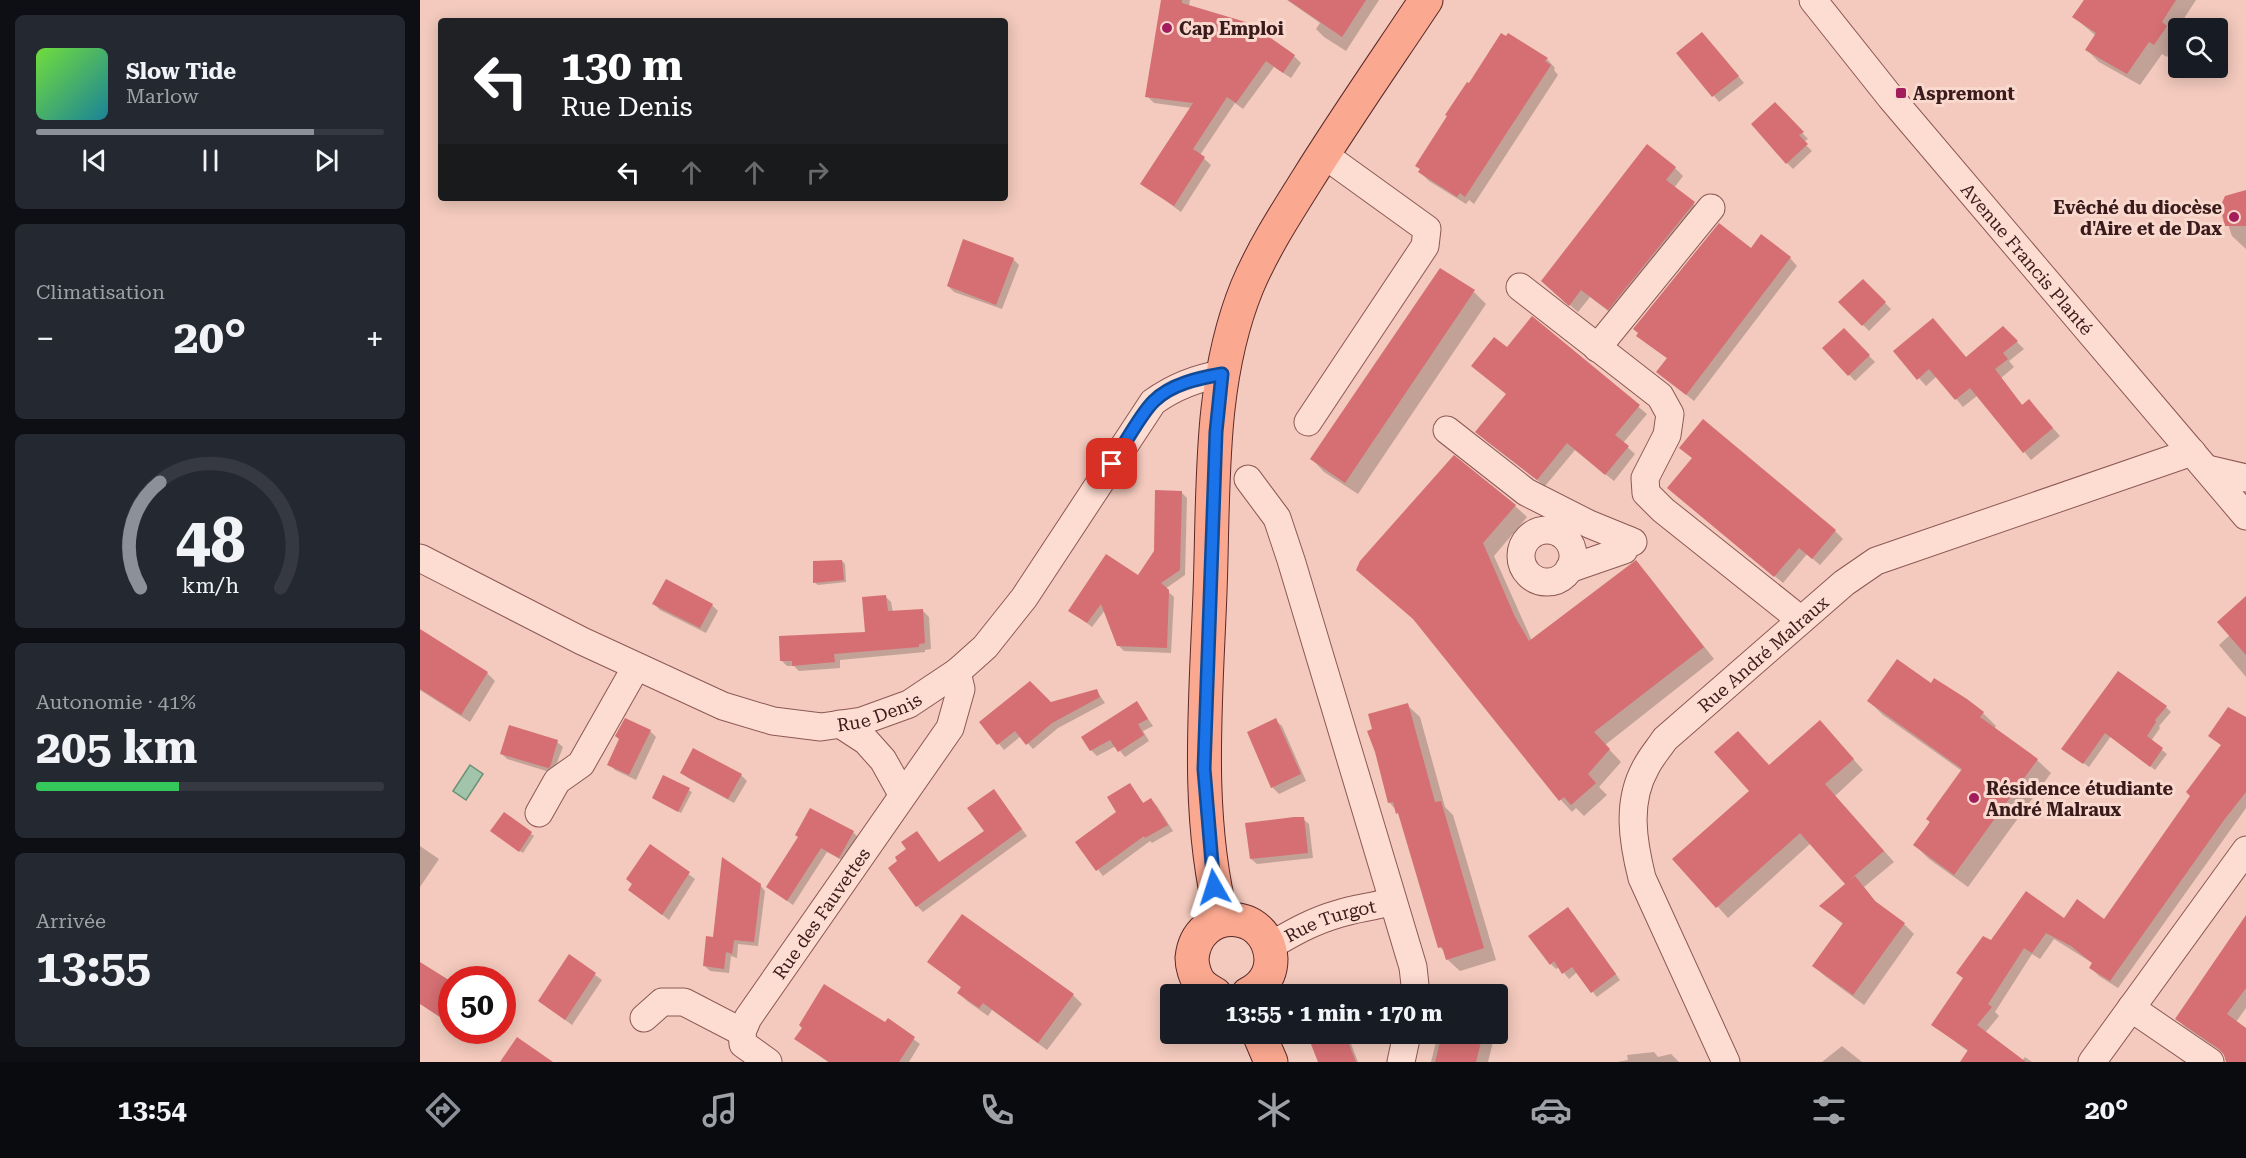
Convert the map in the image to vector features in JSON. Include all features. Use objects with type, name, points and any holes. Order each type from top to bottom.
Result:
[{"type":"main road","points":[[1222,920],[1214,887],[1204,769],[1216,432],[1222,374],[1231,334],[1267,244],[1323,154],[1426,0]]},
{"type":"main road","points":[[1201,984],[1192,965],[1194,945],[1204,929],[1222,920],[1242,920],[1259,929],[1270,946],[1271,968],[1262,984]]},
{"type":"main road","points":[[1262,1044],[1270,1062]]},
{"type":"street","name":"Avenue Francis Planté","points":[[1813,0],[1891,98],[2246,516]]},
{"type":"street","points":[[1308,422],[1425,246],[1427,229],[1323,154]]},
{"type":"street","points":[[1597,348],[1712,208]]},
{"type":"street","points":[[1520,287],[1660,396],[1670,414],[1667,435],[1646,478],[1646,493],[1663,510],[1801,620]]},
{"type":"street","name":"Rue Denis","points":[[420,558],[636,667],[723,706],[773,721],[821,727],[862,720],[909,704],[957,672],[985,647],[1024,598],[1153,402],[1168,390],[1200,378],[1222,374]]},
{"type":"street","points":[[1447,430],[1526,492],[1555,520],[1572,548],[1573,563],[1569,569],[1565,576],[1552,583],[1536,581],[1524,572],[1519,558],[1523,543],[1534,532],[1555,520],[1588,524],[1630,541],[1624,550],[1569,569]]},
{"type":"street","points":[[2200,461],[2246,478]]},
{"type":"street","name":"Rue André Malraux","points":[[1726,1062],[1642,878],[1634,846],[1633,817],[1636,792],[1645,768],[1665,739],[1844,583],[1876,561],[2200,461]]},
{"type":"street","points":[[1248,479],[1277,518],[1284,539],[1413,967],[1415,984]]},
{"type":"street","points":[[539,813],[557,781],[581,764],[636,667]]},
{"type":"street","name":"Rue des Fauvettes","points":[[742,1032],[748,1018],[950,728],[961,689],[957,672]]},
{"type":"street","points":[[840,724],[866,741],[883,760],[902,795]]},
{"type":"street","points":[[2092,1062],[2246,850]]},
{"type":"street","name":"Rue Turgot","points":[[1270,946],[1306,925],[1340,913],[1376,907],[1392,901]]},
{"type":"street","points":[[644,1018],[662,1002],[684,1002],[742,1032],[743,1044],[768,1062]]},
{"type":"street","points":[[2131,1008],[2210,1062]]},
{"type":"street","points":[[1401,1062],[1405,1044]]},
{"type":"shaded area","points":[[470,765],[483,774],[466,800],[453,791]]},
{"type":"building","points":[[1161,0],[1182,0],[1182,3],[1249,23],[1295,55],[1283,73],[1266,61],[1236,103],[1227,97],[1193,149],[1205,157],[1174,206],[1140,184],[1193,103],[1145,97]]},
{"type":"building","points":[[1288,0],[1366,0],[1342,37]]},
{"type":"building","points":[[2084,0],[2176,0],[2162,22],[2167,26],[2154,45],[2149,42],[2127,74],[2085,50],[2096,33],[2072,17]]},
{"type":"building","points":[[1702,32],[1739,76],[1712,97],[1676,53]]},
{"type":"building","points":[[1501,33],[1506,36],[1508,33],[1548,58],[1545,61],[1551,65],[1465,197],[1460,193],[1457,197],[1418,172],[1420,169],[1415,166],[1447,116],[1445,115]]},
{"type":"building","points":[[1775,102],[1804,132],[1799,135],[1808,144],[1786,164],[1751,124]]},
{"type":"building","points":[[1647,144],[1676,167],[1666,180],[1695,202],[1608,310],[1581,290],[1569,306],[1541,281]]},
{"type":"building","name":"Evêché du diocèse d'Aire et de Dax","points":[[2246,190],[2246,226],[2225,226],[2220,207],[2225,196]]},
{"type":"building","points":[[1719,223],[1751,248],[1761,234],[1791,257],[1686,395],[1656,372],[1667,358],[1636,336],[1638,333],[1633,329]]},
{"type":"building","points":[[963,239],[1014,258],[996,305],[947,286]]},
{"type":"building","points":[[1440,268],[1475,290],[1345,483],[1310,459]]},
{"type":"building","points":[[1863,279],[1886,302],[1862,326],[1838,302]]},
{"type":"building","points":[[1532,316],[1640,405],[1615,435],[1629,446],[1605,475],[1567,443],[1537,480],[1475,432],[1506,394],[1471,366],[1494,337],[1507,347]]},
{"type":"building","points":[[1933,318],[1966,357],[2003,326],[2018,341],[2003,353],[2008,359],[1995,369],[2022,405],[2029,399],[2053,428],[2023,453],[1970,388],[1955,400],[1929,369],[1917,380],[1893,351]]},
{"type":"building","points":[[1844,328],[1870,355],[1848,376],[1822,348]]},
{"type":"building","points":[[1703,419],[1836,530],[1812,559],[1799,548],[1774,577],[1667,488],[1692,458],[1679,448]]},
{"type":"building","points":[[1454,455],[1516,505],[1483,543],[1515,617],[1529,641],[1636,560],[1704,647],[1594,732],[1610,749],[1588,774],[1596,783],[1571,805],[1564,797],[1559,801],[1413,619],[1356,570],[1360,561]]},
{"type":"building","points":[[1155,490],[1182,491],[1180,570],[1161,583],[1169,590],[1167,648],[1117,646],[1101,604],[1087,623],[1068,611],[1106,554],[1138,575],[1154,551]]},
{"type":"building","points":[[842,560],[844,580],[813,583],[813,561]]},
{"type":"building","points":[[666,579],[713,604],[700,628],[652,604]]},
{"type":"building","points":[[886,595],[888,611],[923,609],[925,643],[919,644],[919,647],[834,654],[835,662],[792,666],[792,661],[780,661],[779,636],[865,632],[862,597]]},
{"type":"building","points":[[2246,596],[2246,655],[2217,622]]},
{"type":"building","points":[[420,629],[488,672],[461,715],[420,689]]},
{"type":"building","name":"Résidence étudiante André Malraux","points":[[1897,659],[1931,683],[1934,678],[1967,699],[1984,712],[1980,717],[2038,759],[1954,875],[1913,845],[1930,822],[1926,819],[1962,769],[1867,701]]},
{"type":"building","points":[[2118,671],[2167,706],[2155,720],[2147,736],[2163,748],[2150,767],[2105,733],[2083,764],[2061,749]]},
{"type":"building","points":[[1030,681],[1051,702],[1097,689],[1100,697],[1052,723],[1026,745],[1015,731],[997,745],[979,722]]},
{"type":"building","points":[[1137,701],[1148,719],[1138,724],[1144,735],[1118,752],[1110,740],[1090,751],[1081,737]]},
{"type":"building","points":[[1408,703],[1435,802],[1441,801],[1484,948],[1446,960],[1442,947],[1438,948],[1398,813],[1396,814],[1393,802],[1388,803],[1375,752],[1367,731],[1372,729],[1368,714]]},
{"type":"building","points":[[2228,707],[2246,717],[2246,792],[2110,981],[2089,968],[2092,963],[2071,946],[2046,933],[2032,953],[2024,948],[1988,1004],[1992,1007],[1977,1025],[2026,1062],[1960,1062],[1968,1050],[1931,1025],[1963,978],[1956,973],[1983,936],[1991,940],[2026,891],[2064,918],[2077,899],[2104,919],[2190,796],[2186,792],[2221,745],[2208,736]]},
{"type":"building","points":[[625,718],[651,730],[629,775],[607,765],[619,739],[615,736]]},
{"type":"building","points":[[1276,718],[1301,774],[1271,788],[1247,732]]},
{"type":"building","points":[[1820,720],[1854,759],[1825,784],[1884,851],[1847,882],[1855,876],[1875,901],[1905,923],[1853,995],[1812,966],[1843,923],[1819,906],[1845,884],[1800,833],[1716,908],[1672,859],[1749,791],[1714,752],[1738,731],[1769,765]]},
{"type":"building","points":[[509,725],[558,740],[550,767],[500,754]]},
{"type":"building","points":[[693,748],[742,774],[728,799],[680,773]]},
{"type":"building","points":[[663,775],[690,788],[678,812],[652,798]]},
{"type":"building","points":[[1130,783],[1143,803],[1151,798],[1168,825],[1145,838],[1144,836],[1096,871],[1075,842],[1116,812],[1107,797]]},
{"type":"building","points":[[994,789],[1022,829],[916,907],[888,868],[897,861],[895,857],[906,849],[901,842],[917,831],[939,862],[984,831],[967,808]]},
{"type":"building","points":[[810,808],[854,831],[839,858],[821,848],[787,901],[766,887],[798,837],[795,835]]},
{"type":"building","points":[[504,812],[532,832],[519,852],[490,831]]},
{"type":"building","points":[[1304,817],[1308,853],[1250,859],[1245,823]]},
{"type":"building","points":[[650,844],[690,872],[662,915],[628,890],[632,884],[626,879]]},
{"type":"building","points":[[722,857],[761,884],[754,942],[734,940],[732,954],[726,952],[724,969],[703,966],[706,936],[713,937]]},
{"type":"building","points":[[1568,907],[1616,974],[1591,993],[1572,967],[1562,974],[1554,961],[1550,965],[1528,936]]},
{"type":"building","points":[[962,914],[1074,994],[1038,1043],[983,1003],[979,1008],[957,993],[961,987],[927,962]]},
{"type":"building","points":[[2246,915],[2246,988],[2227,1014],[2246,1028],[2246,1062],[2226,1062],[2219,1049],[2175,1019]]},
{"type":"building","points":[[569,954],[596,973],[565,1020],[538,1001]]},
{"type":"building","points":[[420,962],[438,973],[438,1016],[420,1004]]},
{"type":"building","points":[[824,984],[885,1022],[888,1018],[915,1037],[899,1062],[829,1062],[794,1039],[802,1028],[799,1025]]},
{"type":"building","points":[[516,1038],[553,1062],[500,1062],[512,1044],[516,1044]]},
{"type":"building","points":[[1311,1044],[1349,1044],[1356,1062],[1318,1062]]},
{"type":"building","points":[[1440,1044],[1480,1044],[1476,1062],[1435,1062]]},
{"type":"place","name":"Cap Emploi","points":[[1167,28]]},
{"type":"place","name":"Aspremont","points":[[1901,93]]},
{"type":"place","name":"Evêché du diocèse d'Aire et de Dax","points":[[2234,217]]},
{"type":"place","name":"Résidence étudiante André Malraux","points":[[1974,798]]},
{"type":"route","points":[[1112,464],[1153,402],[1168,390],[1200,378],[1222,374],[1216,432],[1204,769],[1214,887]]}]
